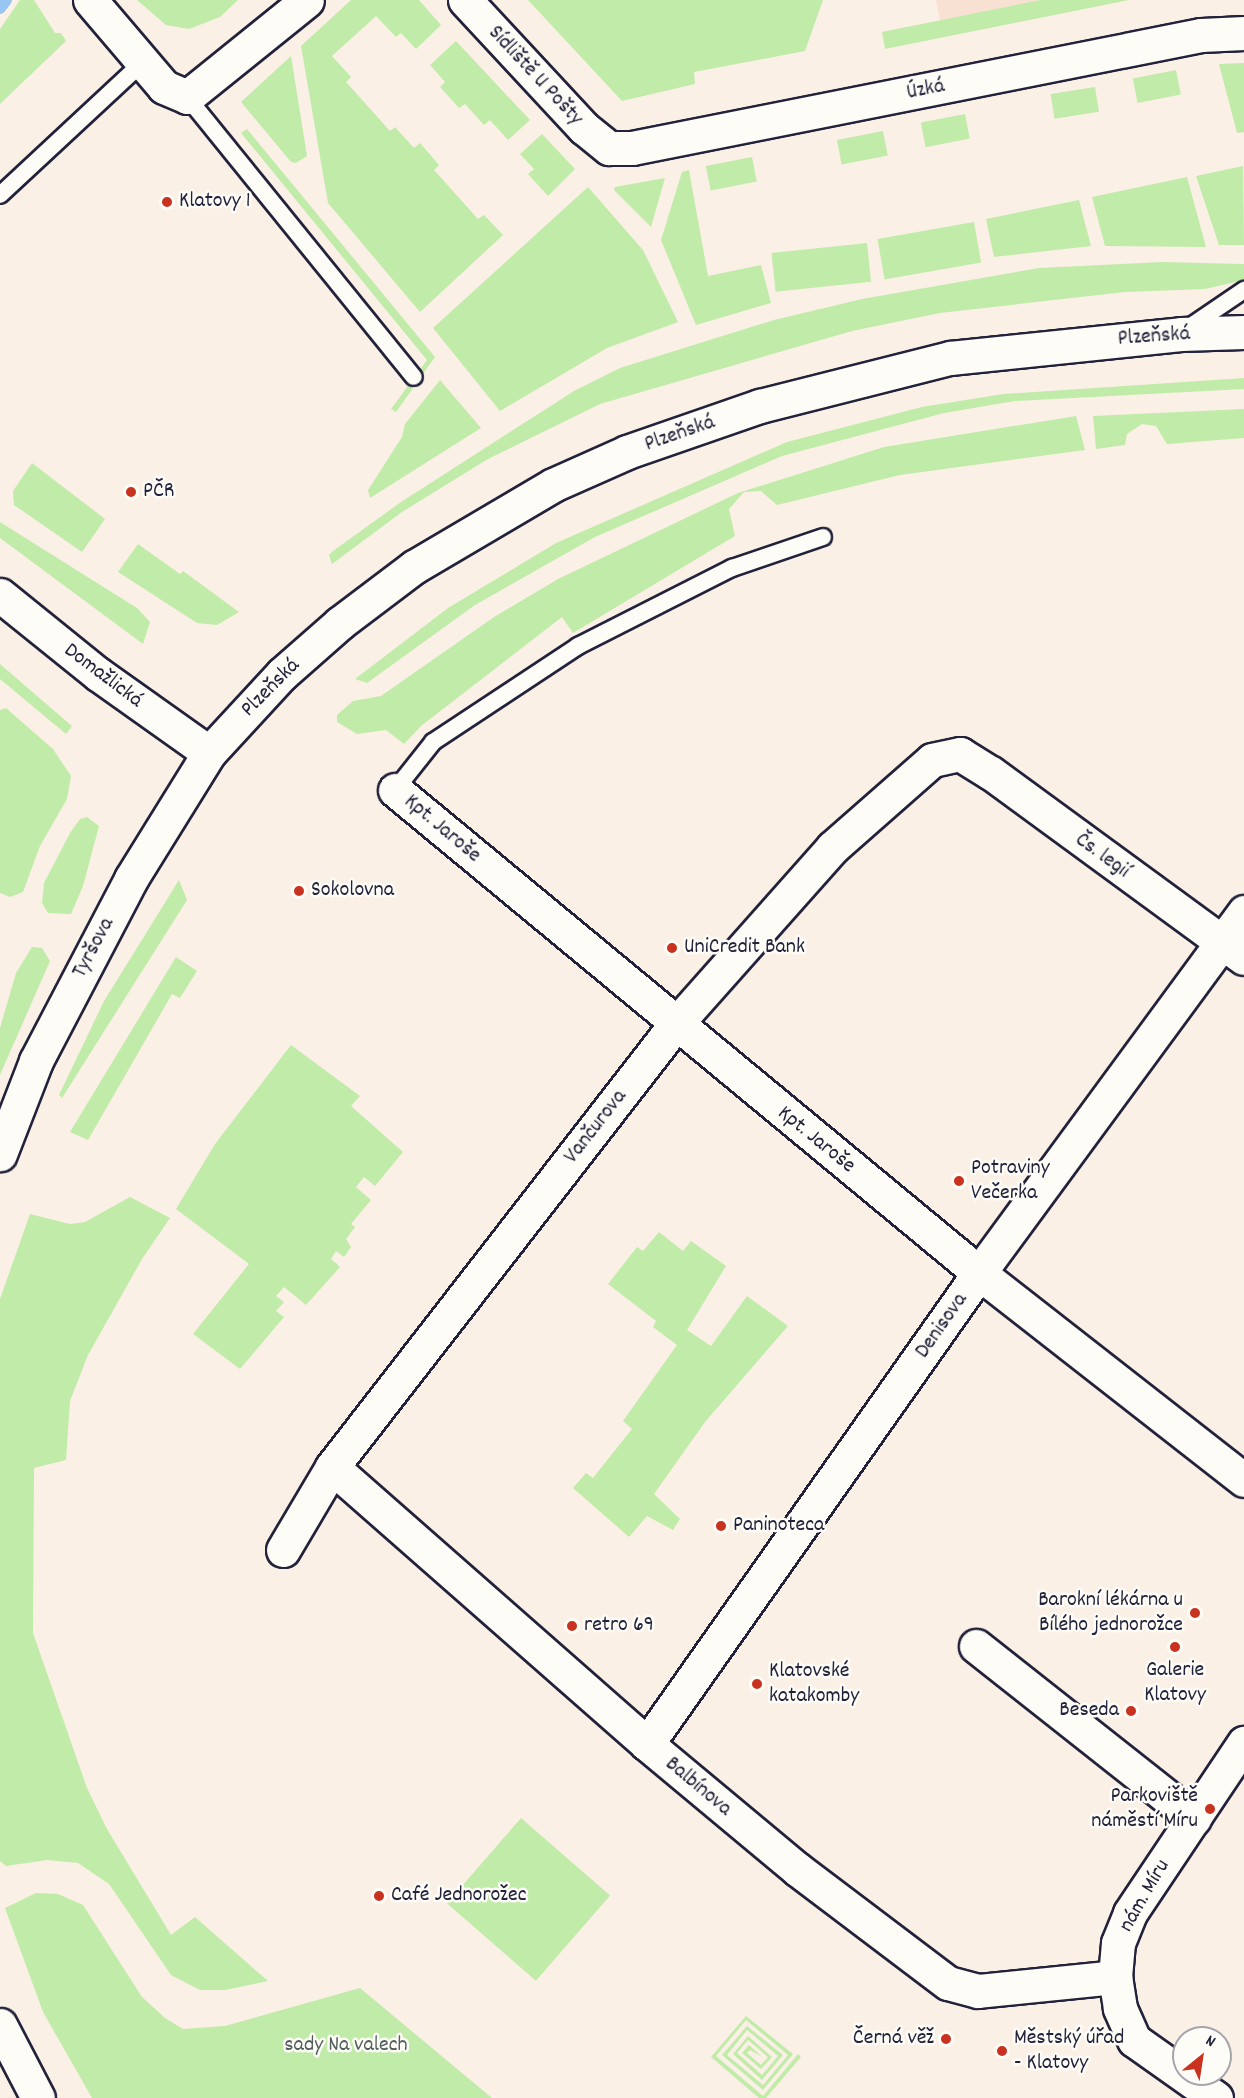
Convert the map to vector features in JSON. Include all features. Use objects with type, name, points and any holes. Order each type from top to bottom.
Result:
[{"type":"street","points":[[91,1],[164,87],[187,97],[307,0]]},
{"type":"street","name":"Sídliště U Pošty","points":[[465,0],[584,128],[609,148]]},
{"type":"street","name":"Úzká","points":[[609,148],[632,148],[1201,35],[1244,33]]},
{"type":"street","name":"Plzeňská","points":[[209,753],[282,674],[340,623],[414,567],[554,485],[627,452],[760,406],[907,366],[1012,348],[1181,334],[1244,332]]},
{"type":"street","name":"Domažlická","points":[[0,595],[98,674],[209,753]]},
{"type":"street","name":"Tyršova","points":[[0,1154],[36,1061],[62,1010],[152,841],[209,753]]},
{"type":"street","name":"Čs. legií","points":[[960,754],[1232,949]]},
{"type":"street","name":"Vančurova","points":[[283,1550],[332,1467],[675,1025],[832,848],[932,760],[960,754]]},
{"type":"street","name":"Kpt. Jaroše","points":[[395,790],[675,1025],[979,1273],[1244,1480]]},
{"type":"street","name":"Denisova","points":[[647,1744],[979,1273],[1232,949],[1244,912]]},
{"type":"street","name":"Balbínova","points":[[332,1467],[647,1744],[797,1869],[948,1983],[978,1991],[1115,1977]]},
{"type":"street","points":[[976,1646],[1194,1818]]},
{"type":"street","name":"nám. Míru","points":[[1216,2098],[1134,2040],[1120,2008],[1115,1977],[1119,1942],[1130,1913],[1244,1743]]},
{"type":"street","points":[[0,2025],[38,2098]]},
{"type":"lane","points":[[0,195],[142,63]]},
{"type":"lane","points":[[187,97],[414,377]]},
{"type":"lane","points":[[1181,334],[1244,290]]},
{"type":"lane","points":[[395,790],[433,742],[578,646],[732,568],[823,537]]},
{"type":"shaded area","points":[[936,0],[1040,0],[940,21]]},
{"type":"green space","points":[[20,0],[34,0],[55,33],[61,33],[66,41],[0,104],[0,29]]},
{"type":"green space","points":[[137,0],[238,0],[220,17],[189,29],[166,25]]},
{"type":"green space","points":[[351,0],[419,0],[441,25],[416,49],[401,33],[396,37],[376,16],[332,56],[351,77],[346,82],[390,131],[395,127],[414,148],[420,143],[439,165],[434,170],[478,219],[484,215],[503,235],[420,312],[328,203],[301,46]]},
{"type":"green space","points":[[528,0],[823,0],[805,51],[694,72],[695,84],[622,101]]},
{"type":"green space","points":[[1040,0],[1129,0],[885,49],[882,32]]},
{"type":"green space","points":[[456,41],[530,120],[508,140],[490,120],[484,125],[465,104],[459,108],[440,87],[445,82],[430,65]]},
{"type":"green space","points":[[291,56],[307,156],[296,163],[291,162],[241,102]]},
{"type":"green space","points":[[1244,63],[1244,132],[1237,133],[1219,64]]},
{"type":"green space","points":[[1176,70],[1181,95],[1138,103],[1133,78]]},
{"type":"green space","points":[[1095,87],[1099,112],[1054,119],[1051,94]]},
{"type":"green space","points":[[965,114],[970,139],[926,147],[921,123]]},
{"type":"green space","points":[[247,129],[435,357],[396,412],[391,409],[427,360],[241,133]]},
{"type":"green space","points":[[883,131],[888,156],[842,165],[837,140]]},
{"type":"green space","points":[[542,134],[575,169],[548,196],[528,174],[534,169],[520,154]]},
{"type":"green space","points":[[752,157],[757,182],[711,191],[706,166]]},
{"type":"green space","points":[[1243,166],[1244,245],[1219,245],[1196,176]]},
{"type":"green space","points":[[689,170],[708,276],[761,265],[771,303],[696,325],[661,240],[682,172]]},
{"type":"green space","points":[[1187,177],[1206,247],[1105,246],[1092,197]]},
{"type":"green space","points":[[665,178],[651,227],[614,190],[615,187]]},
{"type":"green space","points":[[588,187],[643,250],[678,322],[607,348],[500,411],[433,328]]},
{"type":"green space","points":[[1079,200],[1091,246],[994,257],[986,219]]},
{"type":"green space","points":[[974,222],[981,262],[885,279],[877,239]]},
{"type":"green space","points":[[867,243],[871,282],[776,292],[772,253]]},
{"type":"green space","points":[[1162,262],[1244,264],[1244,280],[1205,289],[1125,292],[940,313],[852,331],[600,404],[488,459],[402,512],[332,564],[329,555],[333,551],[401,502],[574,391],[620,368],[774,320],[862,299],[1039,268]]},
{"type":"green space","points":[[1244,378],[1244,389],[1015,401],[944,413],[782,456],[595,537],[475,605],[367,683],[355,679],[448,608],[556,543],[787,442],[922,407],[1003,394]]},
{"type":"green space","points":[[440,380],[481,428],[370,498],[368,490],[402,437],[405,424]]},
{"type":"green space","points":[[1244,409],[1244,438],[1167,444],[1156,426],[1142,424],[1127,434],[1125,445],[1096,449],[1093,416]]},
{"type":"green space","points":[[1076,416],[1085,450],[900,475],[777,505],[761,491],[744,492],[729,509],[735,536],[573,633],[562,617],[421,726],[404,744],[386,730],[357,734],[337,722],[337,715],[353,701],[381,696],[494,617],[558,579],[738,493],[884,447]]},
{"type":"green space","points":[[32,463],[105,519],[82,552],[14,505],[13,491]]},
{"type":"green space","points":[[0,522],[137,608],[150,622],[143,644],[0,538]]},
{"type":"green space","points":[[138,544],[180,574],[183,571],[239,612],[217,625],[197,623],[118,572]]},
{"type":"green space","points":[[0,664],[72,726],[66,734],[0,679]]},
{"type":"green space","points":[[6,708],[53,749],[71,776],[67,799],[40,846],[23,892],[10,897],[0,893],[0,710]]},
{"type":"green space","points":[[87,817],[99,826],[83,886],[71,914],[48,913],[42,903],[44,883],[70,833],[80,819]]},
{"type":"green space","points":[[179,880],[187,900],[62,1098],[59,1095],[104,1001]]},
{"type":"green space","points":[[32,947],[42,948],[50,961],[0,1075],[0,1028],[16,973]]},
{"type":"green space","points":[[176,957],[197,971],[180,998],[172,994],[88,1140],[70,1132]]},
{"type":"green space","points":[[291,1045],[360,1096],[351,1106],[403,1152],[375,1186],[364,1177],[356,1187],[371,1200],[351,1224],[355,1227],[346,1239],[351,1247],[344,1257],[336,1251],[331,1259],[340,1267],[306,1305],[284,1287],[276,1296],[284,1302],[276,1311],[284,1317],[240,1369],[193,1334],[249,1264],[176,1209],[215,1144]]},
{"type":"green space","points":[[130,1197],[170,1218],[142,1259],[88,1355],[70,1401],[66,1460],[34,1468],[33,1633],[87,1788],[107,1829],[171,1935],[195,1917],[268,1981],[225,1990],[200,1990],[171,1975],[109,1884],[78,1863],[47,1860],[6,1866],[0,1861],[0,1299],[30,1214],[70,1224],[85,1222]]},
{"type":"green space","points":[[659,1232],[683,1251],[691,1241],[726,1266],[687,1330],[711,1346],[747,1296],[788,1326],[705,1422],[654,1494],[680,1519],[673,1530],[647,1516],[629,1537],[573,1488],[586,1473],[593,1478],[632,1429],[623,1421],[677,1345],[653,1327],[656,1321],[608,1284],[637,1247],[643,1251]]},
{"type":"green space","points":[[521,1818],[610,1895],[536,1981],[447,1903]]},
{"type":"green space","name":"sady Na valech","points":[[36,1893],[58,1894],[83,1905],[142,1997],[165,2018],[183,2029],[225,2026],[360,1988],[492,2098],[92,2098],[43,2012],[5,1908]]},
{"type":"green space","points":[[746,2016],[793,2054],[763,2090],[722,2055],[747,2026],[783,2055],[762,2080],[733,2054],[748,2036],[772,2057],[761,2069],[742,2053],[749,2045],[762,2057],[750,2050],[747,2053],[761,2065],[768,2057],[748,2040],[737,2053],[762,2075],[778,2056],[747,2030],[727,2055],[763,2085],[788,2055],[746,2020],[716,2056],[763,2096],[798,2054],[801,2057],[766,2098],[759,2098],[711,2057]]},
{"type":"waterway","points":[[0,8],[6,0]]},
{"type":"place","name":"Klatovy 1","points":[[167,202]]},
{"type":"place","name":"PČR","points":[[131,492]]},
{"type":"place","name":"Sokolovna","points":[[299,891]]},
{"type":"place","name":"UniCredit Bank","points":[[672,948]]},
{"type":"place","name":"Potraviny Večerka","points":[[959,1181]]},
{"type":"place","name":"Paninoteca","points":[[721,1526]]},
{"type":"place","name":"Barokní lékárna u Bílého jednorožce","points":[[1195,1613]]},
{"type":"place","name":"retro 69","points":[[572,1626]]},
{"type":"place","name":"Galerie Klatovy","points":[[1175,1647]]},
{"type":"place","name":"Klatovské katakomby","points":[[757,1684]]},
{"type":"place","name":"Beseda","points":[[1131,1711]]},
{"type":"place","name":"Parkoviště náměstí Míru","points":[[1210,1809]]},
{"type":"place","name":"Café Jednorožec","points":[[379,1896]]},
{"type":"place","name":"Černá věž","points":[[946,2039]]},
{"type":"place","name":"Městský úřad - Klatovy","points":[[1002,2051]]}]
